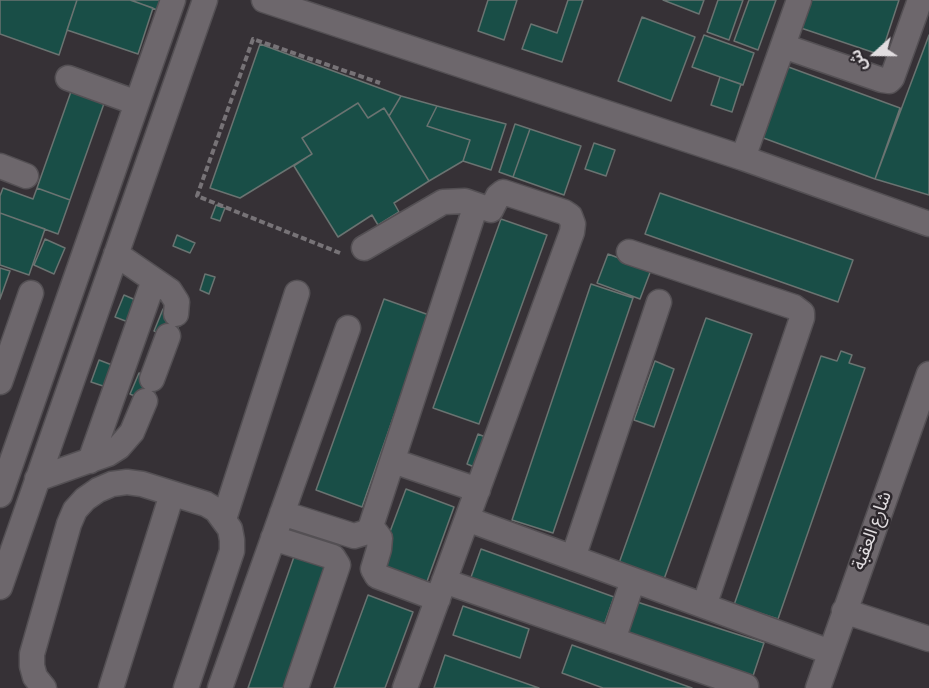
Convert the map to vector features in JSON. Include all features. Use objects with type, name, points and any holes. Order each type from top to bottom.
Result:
[{"type":"street","points":[[0,495],[173,0]]},
{"type":"street","points":[[2,573],[205,0]]},
{"type":"street","points":[[264,0],[743,158],[929,224]]},
{"type":"street","points":[[743,158],[800,0]]},
{"type":"street","points":[[783,46],[889,81],[920,0]]},
{"type":"street","points":[[68,78],[137,103]]},
{"type":"street","points":[[120,150],[149,160]]},
{"type":"street","points":[[0,166],[26,176]]},
{"type":"street","points":[[364,248],[443,202],[465,201],[491,210],[498,196],[506,192],[564,212],[570,216],[573,224],[408,687]]},
{"type":"street","points":[[282,513],[354,536],[367,532],[371,526],[476,205]]},
{"type":"street","points":[[629,252],[794,307],[801,313],[802,318],[704,606]]},
{"type":"street","points":[[37,479],[108,454],[126,440],[132,432],[172,325],[177,308],[174,296],[116,254]]},
{"type":"street","points":[[90,461],[154,280]]},
{"type":"street","points":[[0,381],[31,293]]},
{"type":"street","points":[[224,519],[297,293]]},
{"type":"street","points":[[573,558],[659,302]]},
{"type":"street","points":[[220,688],[348,328]]},
{"type":"street","name":"شارع العقبة","points":[[818,688],[929,374]]},
{"type":"street","points":[[393,461],[478,490]]},
{"type":"street","points":[[44,688],[35,676],[32,654],[69,524],[75,510],[85,499],[112,484],[127,482],[142,484],[206,504],[216,510],[230,529],[232,551],[186,688]]},
{"type":"street","points":[[111,688],[172,494]]},
{"type":"street","points":[[467,519],[830,652]]},
{"type":"street","points":[[371,526],[380,538],[380,549],[373,568],[377,576],[441,590],[613,640],[746,686]]},
{"type":"street","points":[[273,538],[333,556],[338,565],[296,688]]},
{"type":"street","points":[[613,640],[633,580]]},
{"type":"street","points":[[844,611],[929,639]]},
{"type":"path","points":[[364,248],[352,257],[197,196],[253,39],[380,83]]},
{"type":"building","points":[[0,0],[77,0],[59,55],[0,34]]},
{"type":"building","points":[[77,0],[130,0],[153,8],[138,54],[67,30]]},
{"type":"building","points":[[131,0],[163,0],[160,11]]},
{"type":"building","points":[[488,0],[517,0],[504,40],[478,31]]},
{"type":"building","points":[[568,0],[583,0],[562,62],[522,49],[531,24],[557,33]]},
{"type":"building","points":[[663,0],[704,0],[699,14]]},
{"type":"building","points":[[718,0],[743,0],[729,40],[707,32]]},
{"type":"building","points":[[749,0],[776,0],[758,50],[734,41]]},
{"type":"building","points":[[807,0],[899,0],[881,55],[798,27]]},
{"type":"building","points":[[642,17],[695,37],[671,101],[618,81]]},
{"type":"building","points":[[704,35],[754,53],[743,85],[692,67]]},
{"type":"building","points":[[929,35],[929,195],[875,179]]},
{"type":"building","points":[[260,44],[401,96],[389,116],[384,108],[368,118],[358,103],[302,138],[312,154],[240,198],[210,188]]},
{"type":"building","points":[[783,65],[900,108],[875,179],[758,136]]},
{"type":"building","points":[[720,77],[741,84],[732,112],[711,105]]},
{"type":"building","points":[[74,83],[107,95],[70,200],[37,188]]},
{"type":"building","points":[[401,96],[437,106],[427,126],[470,140],[463,161],[429,181],[389,116]]},
{"type":"building","points":[[358,103],[368,118],[384,108],[429,181],[394,203],[399,212],[378,225],[372,215],[338,237],[294,166],[312,154],[302,138]]},
{"type":"building","points":[[437,106],[506,124],[491,170],[463,161],[470,140],[427,126]]},
{"type":"building","points":[[515,124],[530,129],[513,177],[499,172]]},
{"type":"building","points":[[530,129],[581,146],[564,195],[513,177]]},
{"type":"building","points":[[594,143],[615,150],[606,176],[585,169]]},
{"type":"building","points":[[3,188],[33,199],[37,188],[70,200],[58,234],[0,213],[0,196]]},
{"type":"building","points":[[660,193],[853,260],[838,302],[645,234]]},
{"type":"building","points":[[216,205],[225,208],[220,221],[211,218]]},
{"type":"building","points":[[0,213],[45,229],[29,275],[0,265]]},
{"type":"building","points":[[501,219],[547,235],[479,424],[433,408]]},
{"type":"building","points":[[177,235],[195,243],[190,253],[173,246]]},
{"type":"building","points":[[45,239],[65,248],[54,274],[34,265]]},
{"type":"building","points":[[608,254],[651,270],[640,299],[597,283]]},
{"type":"building","points":[[0,268],[10,271],[0,299]]},
{"type":"building","points":[[205,274],[215,277],[209,294],[200,290]]},
{"type":"building","points":[[591,284],[633,298],[553,533],[512,520]]},
{"type":"building","points":[[124,295],[145,304],[136,325],[115,317]]},
{"type":"building","points":[[384,299],[429,315],[362,507],[316,490]]},
{"type":"building","points":[[163,309],[182,317],[174,338],[154,331]]},
{"type":"building","points":[[706,318],[752,334],[663,582],[618,566]]},
{"type":"building","points":[[841,351],[852,355],[849,363],[865,368],[778,619],[734,605],[821,356],[837,361]]},
{"type":"building","points":[[99,360],[120,368],[112,389],[91,382]]},
{"type":"building","points":[[655,361],[674,369],[654,427],[634,420]]},
{"type":"building","points":[[139,373],[159,382],[150,403],[130,394]]},
{"type":"building","points":[[478,434],[495,441],[484,471],[467,464]]},
{"type":"building","points":[[406,489],[454,507],[425,587],[376,569]]},
{"type":"building","points":[[481,549],[614,597],[603,628],[470,580]]},
{"type":"building","points":[[296,551],[331,563],[288,688],[248,688]]},
{"type":"building","points":[[368,595],[413,612],[385,688],[334,688]]},
{"type":"building","points":[[634,601],[764,643],[752,679],[622,637]]},
{"type":"building","points":[[463,606],[529,629],[520,658],[453,635]]},
{"type":"building","points":[[572,645],[692,688],[603,688],[562,673]]},
{"type":"building","points":[[445,655],[539,688],[434,688]]}]
